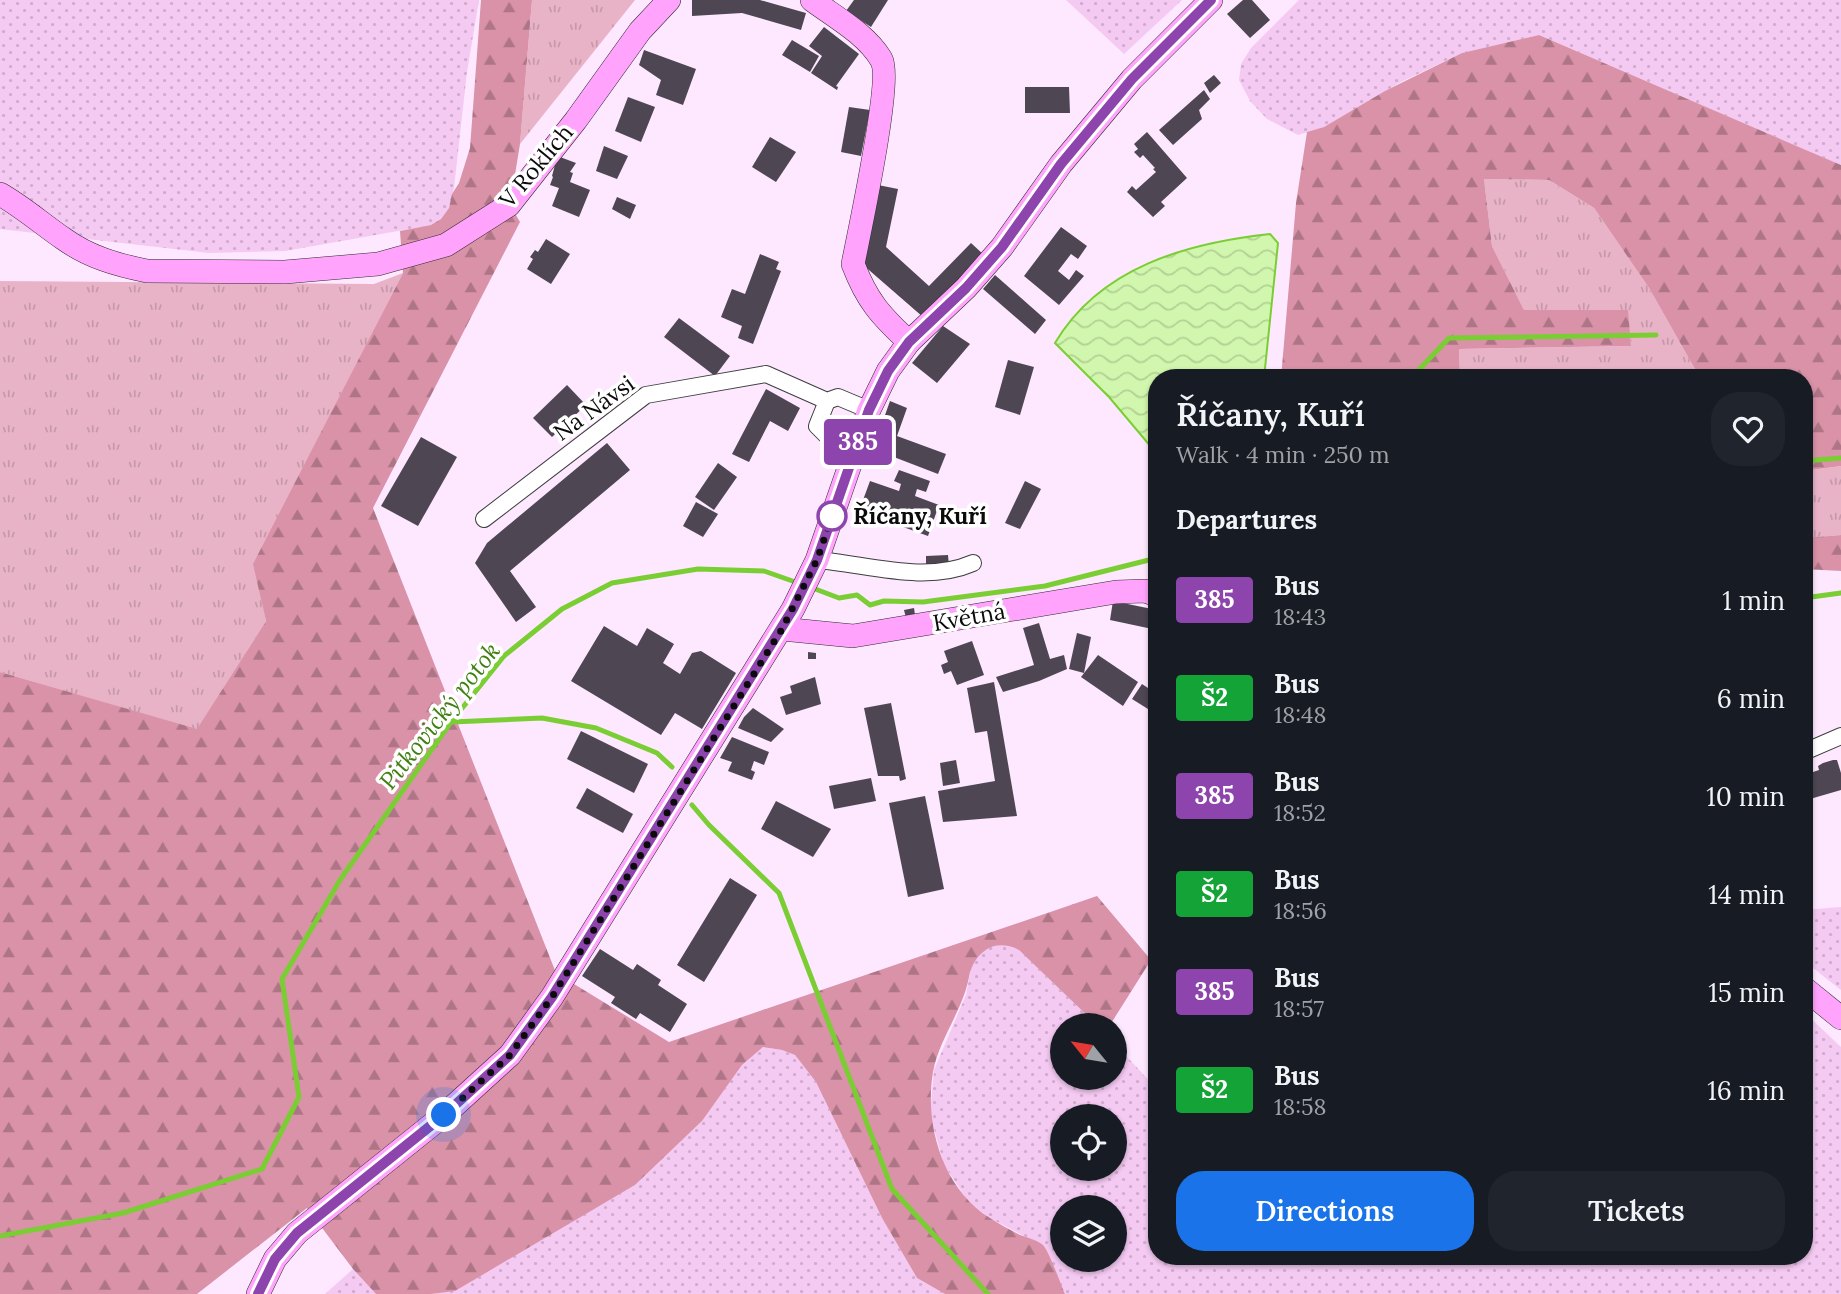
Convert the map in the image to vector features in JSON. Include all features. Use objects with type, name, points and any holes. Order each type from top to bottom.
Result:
[{"type":"street","name":"V Roklích","points":[[0,194],[88,253],[147,271],[299,271],[378,264],[446,245],[509,205],[576,120],[640,31],[669,0]]},
{"type":"street","points":[[812,0],[859,34],[883,61],[884,92],[853,264],[863,290],[879,314],[909,342]]},
{"type":"street","points":[[258,1294],[275,1259],[310,1222],[444,1115],[510,1055],[552,997],[782,629],[814,566],[869,410],[888,371],[909,342],[966,288],[1002,247],[1061,164],[1132,79],[1211,0]]},
{"type":"street","name":"Na Návsi","points":[[484,519],[646,395],[766,374],[827,401],[838,397],[869,410]]},
{"type":"street","points":[[827,401],[817,426],[831,440],[855,450]]},
{"type":"street","points":[[814,566],[912,573],[956,570],[973,563]]},
{"type":"street","name":"Květná","points":[[782,629],[853,636],[1116,592],[1148,593]]},
{"type":"street","points":[[1813,748],[1841,736]]},
{"type":"street","points":[[1813,995],[1841,1018]]},
{"type":"shaded area","points":[[0,0],[479,0],[449,208],[441,219],[432,225],[285,251],[209,253],[0,229]]},
{"type":"shaded area","points":[[1066,0],[1182,0],[1124,54]]},
{"type":"shaded area","points":[[1299,0],[1841,0],[1841,165],[1539,35],[1462,53],[1401,82],[1324,127],[1298,135],[1267,119],[1250,101],[1239,80],[1241,64],[1251,48]]},
{"type":"shaded area","points":[[1841,907],[1841,990],[1813,968],[1813,909]]},
{"type":"shaded area","points":[[1007,944],[1019,950],[1085,1013],[1050,1013],[1050,1090],[1127,1090],[1127,1057],[1148,1079],[1148,1265],[1813,1265],[1813,1021],[1841,1047],[1841,1294],[1065,1294],[1055,1272],[1127,1272],[1127,1195],[1050,1195],[1050,1261],[1043,1246],[988,1217],[968,1201],[944,1165],[930,1114],[934,1070],[966,995],[971,968],[977,955],[989,947]]},
{"type":"shaded area","points":[[763,1047],[795,1055],[816,1082],[882,1218],[917,1278],[945,1294],[431,1294],[455,1290],[635,1185],[702,1121],[742,1065]]},
{"type":"shaded area","points":[[353,1269],[376,1294],[325,1294]]},
{"type":"green space","points":[[481,0],[532,0],[520,144],[510,205],[520,222],[373,508],[556,973],[669,1042],[1097,896],[1148,956],[1148,965],[1118,1013],[1085,1013],[1019,950],[1010,946],[994,946],[981,954],[972,968],[962,1001],[936,1060],[931,1092],[931,1113],[940,1154],[960,1190],[974,1206],[990,1218],[1043,1245],[1050,1257],[1050,1272],[1056,1272],[1065,1294],[945,1294],[917,1278],[882,1218],[816,1082],[795,1055],[763,1047],[742,1065],[702,1121],[635,1185],[455,1291],[376,1294],[353,1269],[307,1208],[197,1294],[0,1294],[0,672],[197,729],[266,621],[253,564],[403,273],[400,231],[431,225],[441,219],[449,208],[452,194],[459,183],[470,148]]},
{"type":"green space","points":[[532,0],[635,0],[520,144]]},
{"type":"green space","points":[[1539,35],[1841,165],[1841,466],[1813,470],[1813,369],[1695,369],[1649,288],[1594,208],[1549,180],[1484,179],[1492,246],[1524,310],[1628,310],[1631,346],[1459,349],[1460,369],[1282,369],[1296,203],[1307,132],[1324,127],[1385,91],[1462,53]]},
{"type":"green space","points":[[1484,179],[1549,180],[1594,208],[1649,288],[1695,369],[1460,369],[1459,349],[1631,346],[1627,310],[1524,310],[1492,246]]},
{"type":"green space","points":[[403,273],[254,564],[266,621],[197,730],[0,672],[0,281],[374,284]]},
{"type":"green space","points":[[1841,466],[1841,535],[1813,537],[1813,470]]},
{"type":"green space","points":[[1841,535],[1841,571],[1813,569],[1813,537]]},
{"type":"water","points":[[1270,234],[1278,243],[1265,369],[1148,369],[1148,443],[1109,397],[1055,343],[1074,317],[1096,295],[1121,277],[1177,252]]},
{"type":"building","points":[[692,0],[760,0],[806,13],[801,30],[742,13],[692,16]]},
{"type":"building","points":[[854,0],[888,0],[871,27],[846,11]]},
{"type":"building","points":[[1243,0],[1252,0],[1270,20],[1250,38],[1227,14]]},
{"type":"building","points":[[824,27],[859,54],[836,86],[837,90],[811,73],[822,56],[809,46]]},
{"type":"building","points":[[792,40],[819,56],[810,72],[782,55]]},
{"type":"building","points":[[644,50],[696,69],[683,105],[656,95],[661,80],[639,65]]},
{"type":"building","points":[[1214,75],[1221,83],[1210,93],[1204,83]]},
{"type":"building","points":[[1025,87],[1069,87],[1070,113],[1025,113]]},
{"type":"building","points":[[1204,90],[1210,99],[1199,110],[1202,119],[1173,145],[1159,130]]},
{"type":"building","points":[[628,97],[655,107],[641,142],[615,131]]},
{"type":"building","points":[[849,107],[870,110],[861,156],[841,152]]},
{"type":"building","points":[[1147,132],[1187,178],[1161,202],[1165,206],[1153,217],[1127,192],[1132,186],[1136,190],[1156,172],[1143,155],[1140,158],[1134,152],[1138,149],[1134,144]]},
{"type":"building","points":[[770,137],[796,152],[776,182],[752,167]]},
{"type":"building","points":[[604,146],[628,156],[617,179],[596,171]]},
{"type":"building","points":[[560,157],[576,163],[570,172],[573,173],[570,182],[590,190],[579,217],[552,206],[559,188],[550,185]]},
{"type":"building","points":[[878,185],[898,189],[886,247],[929,286],[971,243],[984,255],[923,317],[862,264]]},
{"type":"building","points":[[617,197],[636,205],[630,219],[612,209]]},
{"type":"building","points":[[1061,227],[1087,246],[1078,259],[1071,254],[1058,271],[1069,280],[1076,270],[1084,276],[1059,305],[1024,276]]},
{"type":"building","points":[[546,239],[570,254],[551,284],[527,269],[533,259],[530,257],[535,250],[538,252]]},
{"type":"building","points":[[760,254],[779,262],[776,269],[781,271],[753,344],[738,338],[742,326],[721,317],[732,289],[745,294]]},
{"type":"building","points":[[995,275],[1046,320],[1035,334],[983,289]]},
{"type":"building","points":[[679,318],[730,356],[715,376],[664,337]]},
{"type":"building","points":[[943,326],[970,344],[937,383],[912,363]]},
{"type":"building","points":[[1008,360],[1034,367],[1020,415],[995,407]]},
{"type":"building","points":[[567,385],[586,405],[552,437],[533,418]]},
{"type":"building","points":[[766,389],[800,408],[788,431],[770,421],[749,462],[732,454]]},
{"type":"building","points":[[890,401],[907,408],[897,436],[946,454],[938,474],[873,449]]},
{"type":"building","points":[[844,415],[851,417],[848,426],[841,423]]},
{"type":"building","points":[[421,437],[457,457],[418,526],[381,506]]},
{"type":"building","points":[[607,443],[630,470],[510,571],[536,607],[516,622],[475,563],[487,543]]},
{"type":"building","points":[[718,463],[737,477],[714,510],[695,497]]},
{"type":"building","points":[[899,470],[930,481],[926,492],[917,489],[915,496],[939,505],[928,536],[859,511],[870,481],[899,491],[901,484],[894,481]]},
{"type":"building","points":[[1025,481],[1041,489],[1020,529],[1005,523]]},
{"type":"building","points":[[696,502],[718,514],[703,537],[683,526]]},
{"type":"building","points":[[948,555],[949,566],[926,566],[926,556]]},
{"type":"building","points":[[1113,601],[1148,608],[1148,628],[1110,620]]},
{"type":"building","points":[[914,608],[915,615],[906,618],[904,610]]},
{"type":"building","points":[[1039,623],[1050,659],[1064,655],[1067,669],[1003,692],[996,677],[1034,665],[1023,628]]},
{"type":"building","points":[[604,626],[637,646],[647,628],[674,644],[663,663],[680,674],[692,653],[701,651],[736,673],[702,729],[675,713],[661,735],[571,681]]},
{"type":"building","points":[[1077,633],[1091,637],[1084,673],[1069,669]]},
{"type":"building","points":[[972,641],[984,675],[957,685],[951,671],[944,674],[941,665],[948,662],[944,651]]},
{"type":"building","points":[[808,652],[816,653],[816,659],[808,659]]},
{"type":"building","points":[[1098,655],[1138,682],[1123,706],[1081,677]]},
{"type":"building","points":[[815,677],[821,704],[786,715],[780,697],[792,693],[790,686]]},
{"type":"building","points":[[994,682],[1017,816],[943,822],[938,791],[995,781],[987,731],[975,733],[967,688]]},
{"type":"building","points":[[1142,684],[1148,688],[1148,709],[1132,699]]},
{"type":"building","points":[[891,703],[906,779],[900,781],[899,776],[878,776],[864,708]]},
{"type":"building","points":[[753,708],[784,729],[771,742],[738,728]]},
{"type":"building","points":[[581,731],[648,764],[634,793],[567,759]]},
{"type":"building","points":[[732,737],[769,752],[764,765],[754,761],[751,770],[755,772],[752,780],[728,771],[732,762],[720,758]]},
{"type":"building","points":[[956,760],[960,783],[943,786],[940,763]]},
{"type":"building","points":[[1837,760],[1841,773],[1841,790],[1813,798],[1813,772],[1819,770],[1818,766]]},
{"type":"building","points":[[871,778],[876,801],[834,809],[829,786]]},
{"type":"building","points":[[587,788],[633,814],[623,833],[576,808]]},
{"type":"building","points":[[925,796],[944,889],[908,897],[889,803]]},
{"type":"building","points":[[776,801],[831,829],[813,857],[761,829]]},
{"type":"building","points":[[730,878],[757,895],[704,982],[677,965]]},
{"type":"building","points":[[600,949],[633,970],[637,964],[661,980],[658,985],[687,1004],[670,1032],[640,1013],[636,1019],[611,1003],[615,997],[582,976]]},
{"type":"waterway","points":[[1420,369],[1449,338],[1656,335]]},
{"type":"waterway","points":[[1813,460],[1841,458]]},
{"type":"waterway","name":"Pitkovický potok","points":[[810,587],[839,598],[857,595],[870,605],[884,601],[923,602],[1045,586],[1148,560]]},
{"type":"waterway","name":"Pitkovický potok","points":[[0,1236],[123,1213],[262,1169],[299,1097],[282,979],[340,880],[451,722],[504,656],[562,609],[612,583],[698,569],[764,571],[801,584]]},
{"type":"waterway","name":"Pitkovický potok","points":[[1813,597],[1841,593]]},
{"type":"waterway","points":[[452,722],[542,718],[596,728],[657,753],[672,767]]},
{"type":"waterway","points":[[692,805],[779,893],[892,1189],[988,1294]]},
{"type":"bus line","name":"385","points":[[258,1294],[275,1259],[297,1233],[444,1115],[510,1055],[552,997],[793,609],[817,560],[869,410],[888,371],[909,342],[966,288],[1002,247],[1061,164],[1132,79],[1211,0]]},
{"type":"place","name":"Říčany, Kuří","points":[[832,516]]},
{"type":"route","points":[[444,1115],[510,1055],[552,997],[782,629],[817,560],[832,516]]}]
